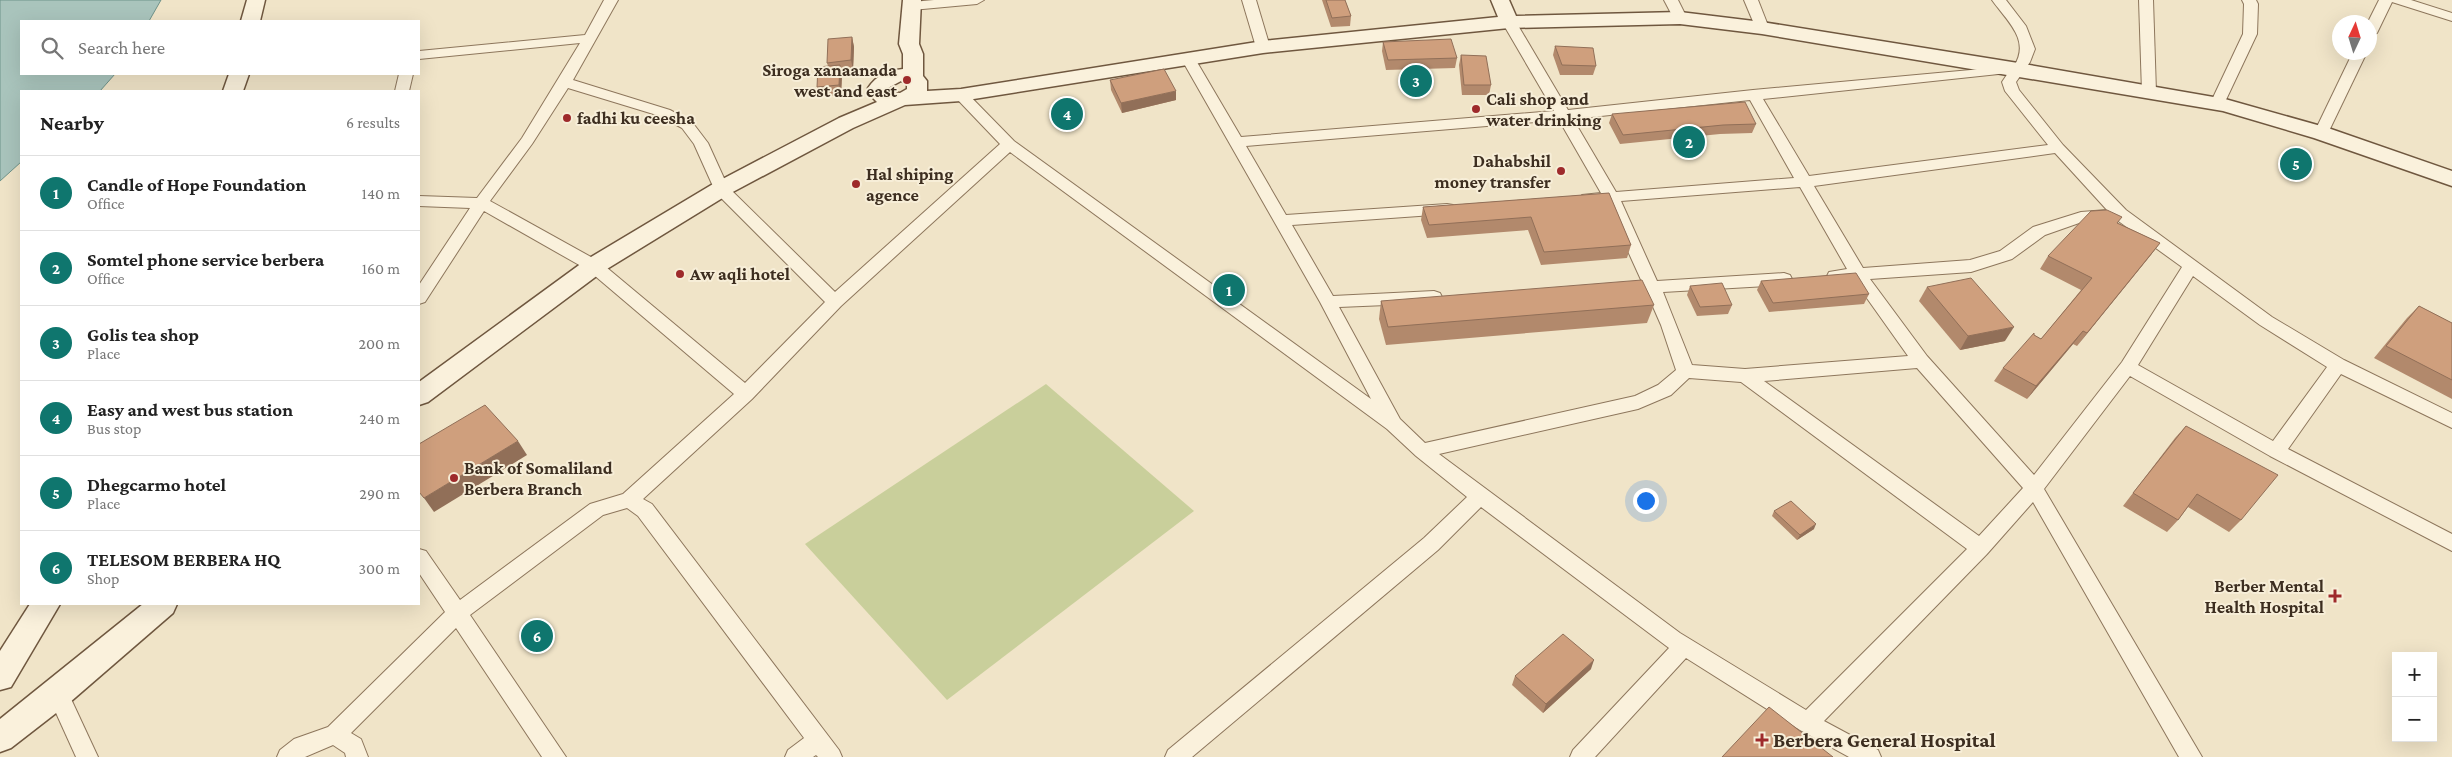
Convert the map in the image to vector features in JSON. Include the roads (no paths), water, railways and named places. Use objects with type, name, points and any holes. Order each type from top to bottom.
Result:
[{"type":"street","points":[[251,20],[256,0]]},
{"type":"street","points":[[420,296],[481,203],[528,141],[591,38],[611,0]]},
{"type":"street","points":[[420,394],[594,266],[721,189],[846,123],[916,92],[918,88],[915,79],[913,54],[909,44],[912,3],[977,0]]},
{"type":"street","points":[[1250,0],[1263,47]]},
{"type":"street","points":[[1422,451],[1638,402],[1665,391],[1678,381],[1685,371],[1680,352],[1612,198],[1509,22],[1500,0]]},
{"type":"street","points":[[1671,0],[1680,18]]},
{"type":"street","points":[[1751,0],[1762,28]]},
{"type":"street","points":[[1999,0],[2023,31],[2028,45],[2028,54],[2009,82],[2012,92],[2058,148],[2120,214],[2266,321],[2338,365],[2452,421]]},
{"type":"street","points":[[2146,0],[2149,92]]},
{"type":"street","points":[[2217,104],[2250,34],[2251,4],[2249,0]]},
{"type":"street","points":[[2377,19],[2386,0]]},
{"type":"street","points":[[2397,0],[2452,17]]},
{"type":"street","points":[[883,84],[881,96],[902,99],[961,95],[1263,47],[1509,22],[1680,18],[1762,28],[2018,68],[2217,104],[2321,133],[2452,179]]},
{"type":"street","points":[[420,55],[591,38]]},
{"type":"street","points":[[846,123],[883,84],[909,44]]},
{"type":"street","points":[[1189,60],[1328,302],[1393,424]]},
{"type":"street","points":[[2321,133],[2356,60]]},
{"type":"street","points":[[1237,142],[1565,115],[2018,68]]},
{"type":"street","points":[[233,90],[239,75]]},
{"type":"street","points":[[402,90],[406,75]]},
{"type":"street","points":[[883,84],[904,75],[961,95],[1009,144],[1393,424],[1422,451],[1573,567],[1684,646],[1808,723],[1870,757]]},
{"type":"street","points":[[565,82],[617,100],[665,113],[687,125],[701,143],[721,189],[835,302]]},
{"type":"street","points":[[1753,94],[1858,274],[1921,361],[2034,488],[2191,757]]},
{"type":"street","points":[[288,757],[302,746],[335,734],[456,614],[597,509],[628,500],[746,394],[835,302],[1009,144]]},
{"type":"street","points":[[1573,200],[1804,182],[2058,148]]},
{"type":"street","points":[[420,201],[481,203],[594,266],[746,394]]},
{"type":"street","points":[[1280,221],[1466,208]]},
{"type":"street","points":[[1821,277],[1971,266],[2006,255],[2038,231],[2081,217],[2120,214]]},
{"type":"street","points":[[1808,723],[1980,548],[2034,488],[2128,367],[2191,266]]},
{"type":"street","points":[[1603,290],[1802,278]]},
{"type":"street","points":[[1328,302],[1446,297]]},
{"type":"street","points":[[1685,371],[1745,376],[1921,361]]},
{"type":"street","points":[[2276,451],[2338,365]]},
{"type":"street","points":[[2128,367],[2276,451],[2452,544]]},
{"type":"street","points":[[1745,376],[1980,548]]},
{"type":"street","points":[[1176,757],[1431,544],[1480,496]]},
{"type":"street","points":[[628,500],[645,510],[825,748],[796,757]]},
{"type":"street","points":[[420,559],[555,757]]},
{"type":"street","points":[[0,677],[45,605]]},
{"type":"street","points":[[0,738],[58,693],[162,605]]},
{"type":"street","points":[[1581,757],[1684,646]]},
{"type":"street","points":[[58,693],[87,757]]},
{"type":"street","points":[[335,734],[353,746],[357,757]]},
{"type":"water","points":[[0,0],[161,0],[150,20],[20,20],[20,75],[114,75],[101,90],[20,90],[20,163],[0,181]]},
{"type":"place","name":"Siroga xanaanada west and east","points":[[907,80]]},
{"type":"place","name":"Golis tea shop","points":[[1416,81]]},
{"type":"place","name":"Cali shop and water drinking","points":[[1476,109]]},
{"type":"place","name":"Easy and west bus station","points":[[1067,114]]},
{"type":"place","name":"fadhi ku ceesha","points":[[567,118]]},
{"type":"place","name":"Somtel phone service berbera","points":[[1689,142]]},
{"type":"place","name":"Dhegcarmo hotel","points":[[2296,164]]},
{"type":"place","name":"Dahabshil money transfer","points":[[1561,171]]},
{"type":"place","name":"Hal shiping agence","points":[[856,184]]},
{"type":"place","name":"Aw aqli hotel","points":[[680,274]]},
{"type":"place","name":"Candle of Hope Foundation","points":[[1229,290]]},
{"type":"place","name":"Bank of Somaliland Berbera Branch","points":[[454,478]]},
{"type":"place","name":"Berber Mental Health Hospital","points":[[2335,596]]},
{"type":"place","name":"TELESOM BERBERA HQ","points":[[537,636]]},
{"type":"place","name":"Berbera General Hospital","points":[[1762,740]]}]
